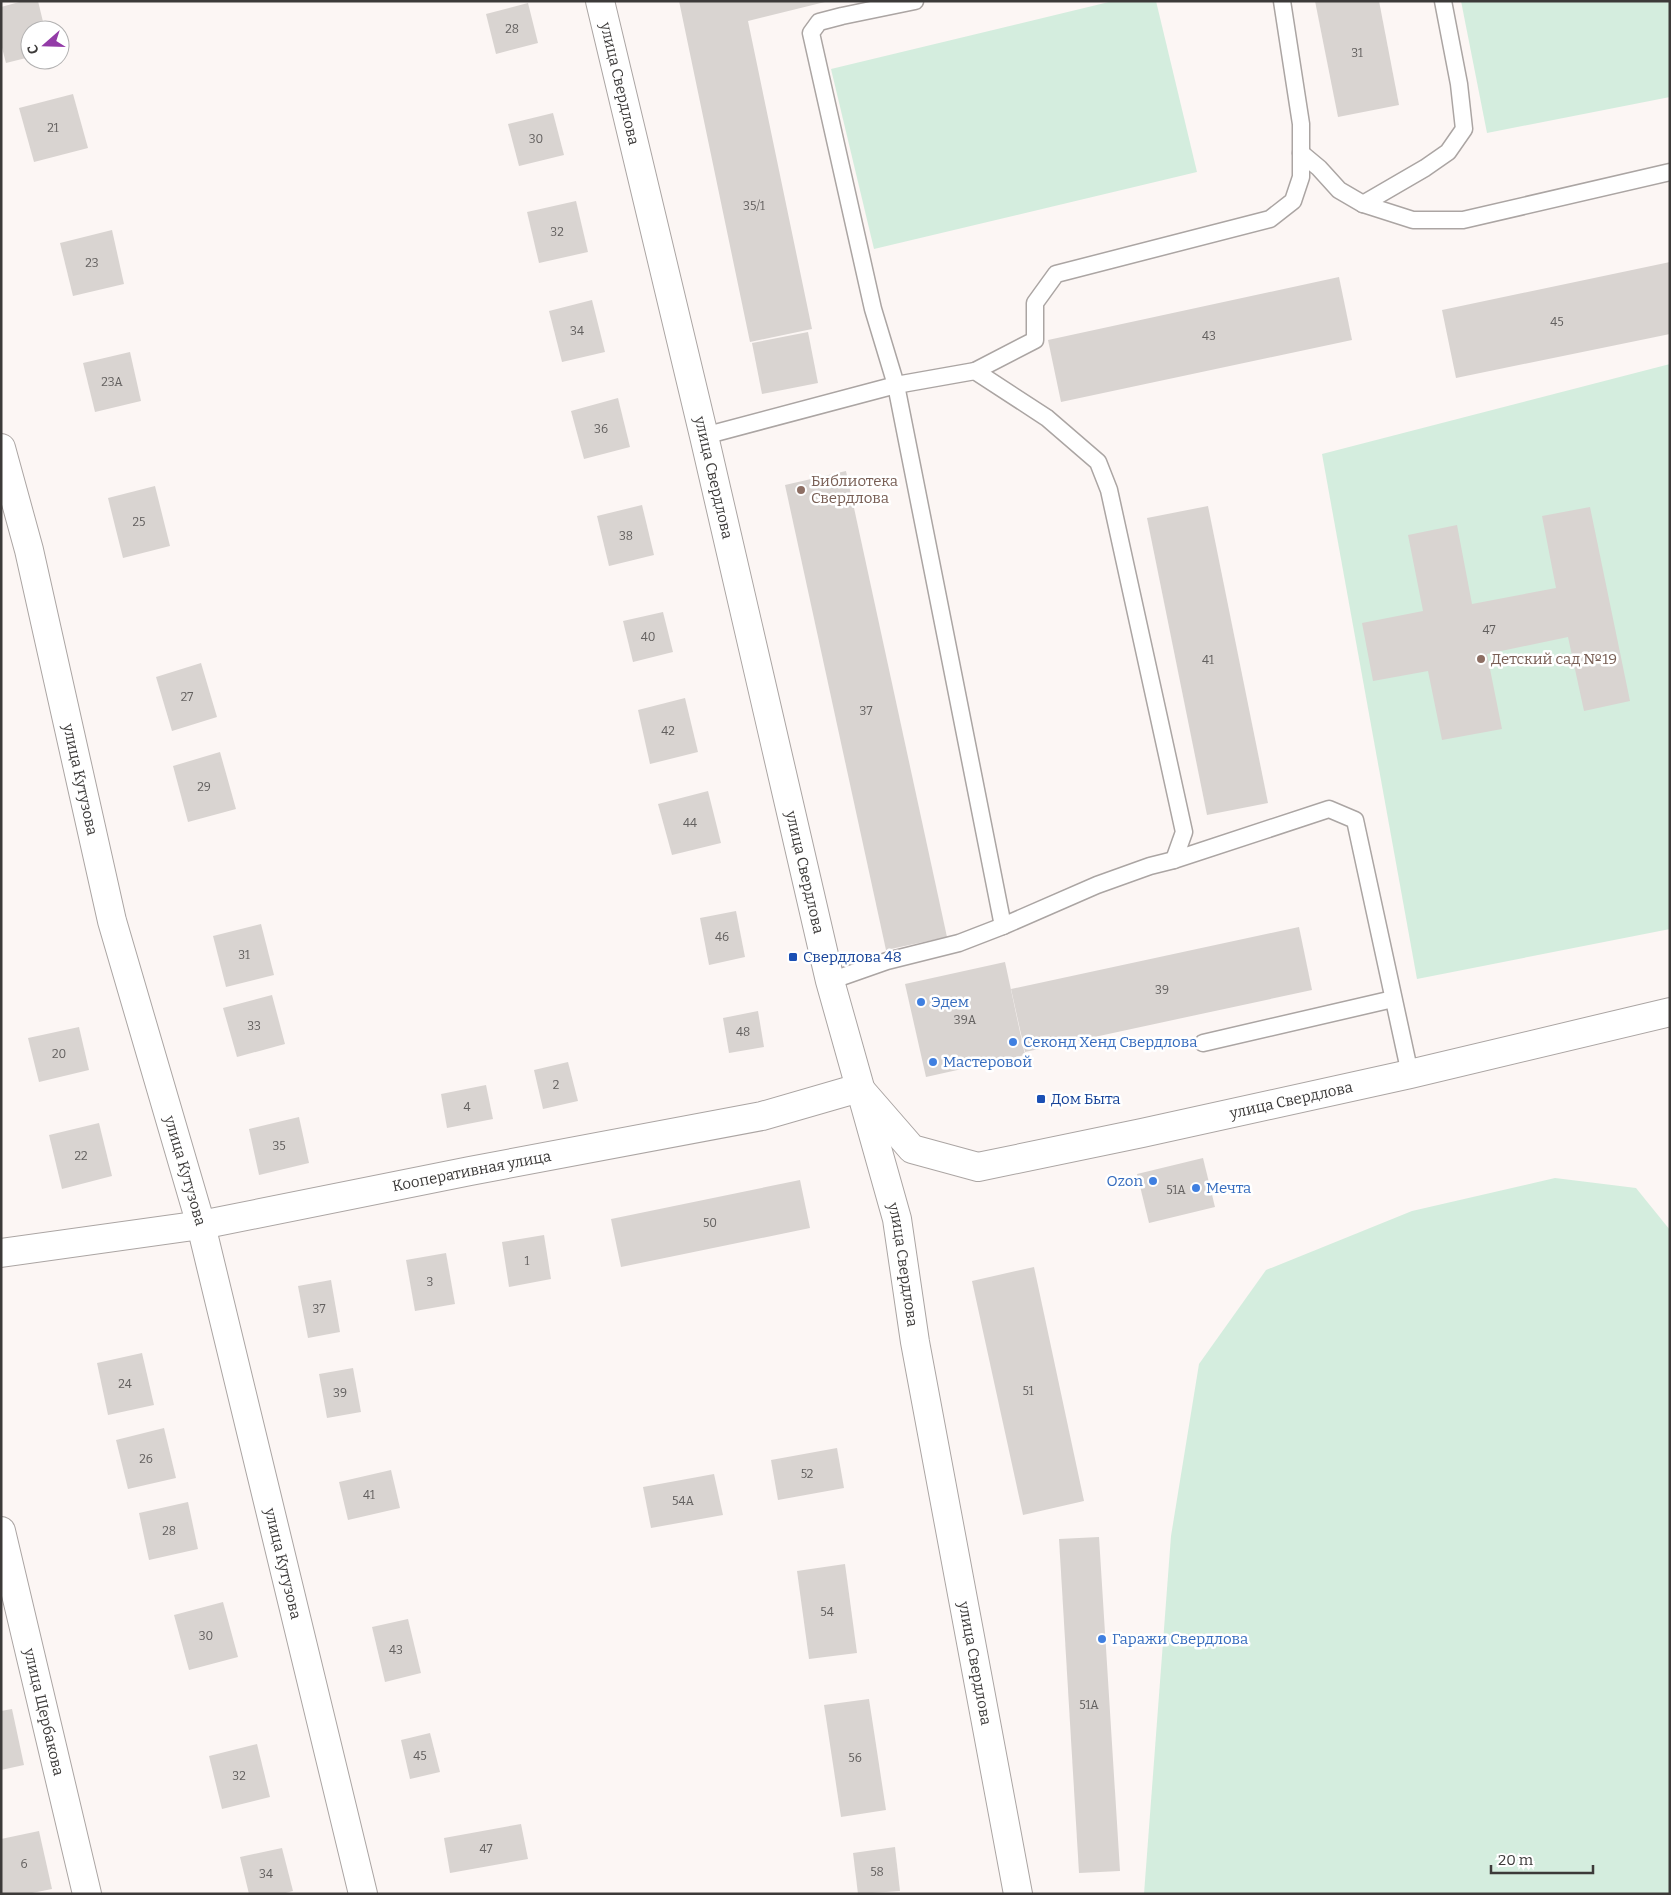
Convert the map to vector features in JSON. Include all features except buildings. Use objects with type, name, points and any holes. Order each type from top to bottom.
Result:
[{"type":"street","name":"улица Свердлова","points":[[600,1],[704,436],[830,981],[897,1219],[915,1342],[1018,1894]]},
{"type":"street","name":"улица Кутузова","points":[[1,448],[29,550],[112,921],[201,1225],[363,1894]]},
{"type":"street","name":"улица Свердлова","points":[[859,1088],[912,1149],[978,1167],[1410,1074],[1670,1012]]},
{"type":"street","name":"Кооперативная улица","points":[[1,1253],[201,1225],[470,1171],[762,1116],[859,1088]]},
{"type":"street","name":"улица Щербакова","points":[[1,1531],[87,1894]]},
{"type":"lane","points":[[915,1],[819,22],[811,33],[872,309],[896,385],[1003,926]]},
{"type":"lane","points":[[704,436],[896,385],[975,371],[1035,340],[1035,303],[1056,274],[1270,219],[1293,201],[1301,177],[1301,124],[1282,1]]},
{"type":"lane","points":[[1364,204],[1448,152],[1464,129],[1459,84],[1443,1]]},
{"type":"lane","points":[[1301,153],[1340,190],[1364,204],[1413,220],[1463,220],[1670,172]]},
{"type":"lane","points":[[975,371],[1047,418],[1098,462],[1109,490],[1184,832],[1174,860]]},
{"type":"lane","points":[[830,981],[887,961],[959,943],[1097,885],[1150,866],[1174,860],[1329,809],[1355,820],[1410,1074]]},
{"type":"lane","points":[[1203,1043],[1393,998]]},
{"type":"green space","points":[[1113,1],[1156,1],[1197,172],[874,249],[831,69]]},
{"type":"green space","points":[[1461,1],[1670,1],[1670,97],[1487,133]]},
{"type":"green space","points":[[1670,364],[1670,929],[1417,979],[1322,454]]},
{"type":"green space","points":[[1555,1178],[1636,1188],[1670,1230],[1670,1894],[1144,1894],[1171,1536],[1199,1364],[1266,1270],[1412,1211]]},
{"type":"place","name":"Библиотека Свердлова","points":[[801,490]]},
{"type":"place","name":"Детский сад №19","points":[[1481,659]]},
{"type":"place","name":"Свердлова 48","points":[[793,957]]},
{"type":"place","name":"Эдем","points":[[921,1002]]},
{"type":"place","name":"Секонд Хенд Свердлова","points":[[1013,1042]]},
{"type":"place","name":"Мастеровой","points":[[933,1062]]},
{"type":"place","name":"Дом Быта","points":[[1041,1099]]},
{"type":"place","name":"Ozon","points":[[1153,1181]]},
{"type":"place","name":"Мечта","points":[[1196,1188]]},
{"type":"place","name":"Гаражи Свердлова","points":[[1102,1639]]}]
